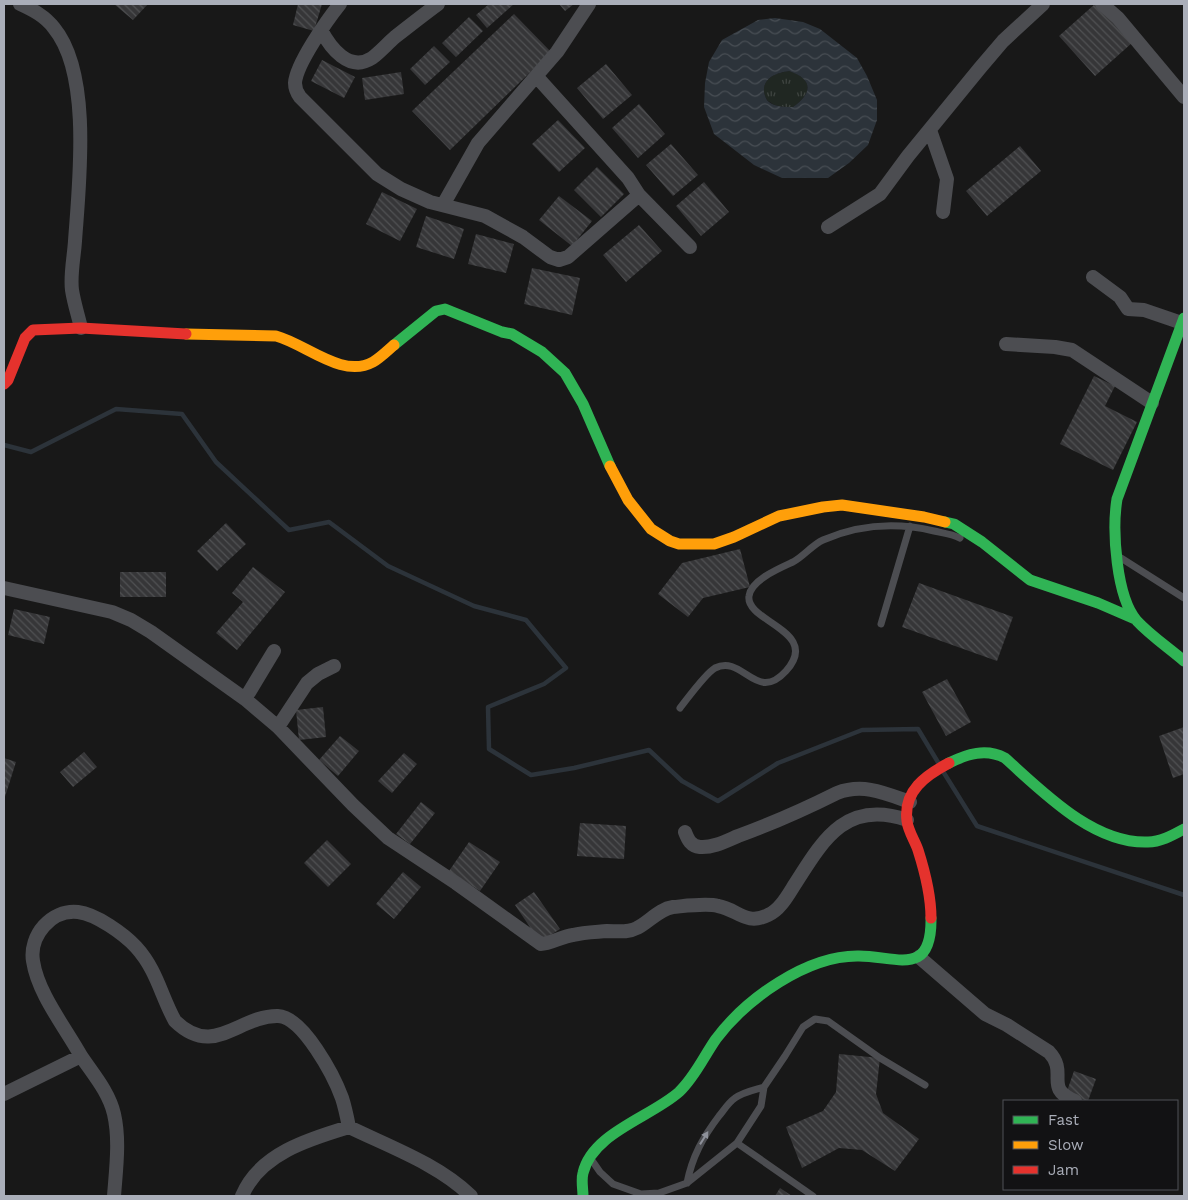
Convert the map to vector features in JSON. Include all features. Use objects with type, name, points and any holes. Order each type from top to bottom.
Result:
[{"type":"street","points":[[20,4],[40,14],[55,28],[65,46],[74,74],[78,101],[80,179],[72,291],[82,328]]},
{"type":"street","points":[[340,4],[321,30],[301,64],[295,84],[300,98],[377,174],[388,182],[430,202],[485,216],[523,237],[550,257],[559,260],[568,258],[639,195]]},
{"type":"street","points":[[321,30],[328,42],[341,57],[347,60],[361,61],[370,59],[438,4]]},
{"type":"street","points":[[443,206],[478,143],[537,77],[590,4]]},
{"type":"street","points":[[828,227],[880,194],[908,156],[1003,41],[1043,4]]},
{"type":"street","points":[[1102,4],[1118,18],[1184,97]]},
{"type":"street","points":[[537,77],[628,178],[639,195],[690,247]]},
{"type":"street","points":[[930,130],[947,179],[942,212]]},
{"type":"street","points":[[1093,277],[1120,297],[1128,309],[1144,310],[1183,320],[1114,510],[1113,524],[1116,555],[1124,594],[1135,619]]},
{"type":"street","points":[[4,384],[8,380],[25,338],[30,332],[37,330],[82,328],[155,333],[282,337],[305,346],[329,360],[355,368],[362,368],[373,362],[436,311],[448,310],[502,332],[512,334],[542,352],[565,373],[583,404],[613,472],[628,500],[651,529],[670,541],[691,545],[714,544],[779,516],[797,511],[842,505],[924,517],[954,524],[1030,580],[1135,619],[1184,661]]},
{"type":"street","points":[[1006,344],[1072,350],[1152,403]]},
{"type":"street","points":[[4,588],[121,615],[166,642],[244,699],[278,727],[353,805],[388,838],[542,944],[564,936],[583,933],[632,930],[666,909],[673,907],[714,905],[723,907],[746,918],[755,919],[768,916],[783,902],[809,862],[832,832],[840,826],[857,818],[883,814],[907,820]]},
{"type":"street","points":[[244,699],[274,651]]},
{"type":"street","points":[[278,727],[307,682],[334,666]]},
{"type":"street","points":[[583,1196],[584,1173],[598,1148],[614,1134],[666,1102],[680,1090],[732,1021],[755,998],[811,966],[840,958],[866,956],[903,961],[911,960],[927,949],[930,937],[930,902],[925,873],[907,820],[910,802],[920,781],[927,776],[962,757],[982,752],[999,755],[1080,820],[1112,835],[1134,841],[1147,842],[1167,837],[1184,829]]},
{"type":"street","points":[[685,832],[693,844],[701,847],[712,846],[850,789],[877,790],[910,802]]},
{"type":"street","points":[[114,1196],[117,1132],[114,1113],[108,1097],[81,1056],[40,985],[32,958],[36,937],[40,929],[58,916],[78,912],[92,916],[128,939],[138,949],[158,978],[175,1021],[191,1032],[204,1036],[218,1037],[259,1018],[278,1016],[291,1019],[312,1044],[333,1077],[342,1099],[349,1127]]},
{"type":"street","points":[[918,957],[985,1014],[1007,1025],[1049,1052],[1053,1056],[1058,1068],[1057,1082],[1059,1090],[1061,1094],[1073,1100]]},
{"type":"street","points":[[4,1094],[81,1056]]},
{"type":"street","points":[[242,1196],[257,1171],[277,1156],[311,1139],[349,1127],[414,1158],[451,1179],[471,1196]]},
{"type":"lane","points":[[680,708],[711,671],[719,667],[733,667],[758,682],[766,683],[782,676],[793,662],[796,650],[791,640],[781,629],[750,606],[750,592],[762,579],[797,560],[819,542],[876,525],[910,526],[950,534],[967,542]]},
{"type":"lane","points":[[881,624],[910,526]]},
{"type":"lane","points":[[1116,555],[1184,598]]},
{"type":"lane","points":[[1009,573],[1030,580]]},
{"type":"lane","points":[[591,1159],[600,1172],[613,1184],[641,1194],[659,1193],[687,1183],[737,1143],[761,1106],[764,1086],[803,1027],[811,1020],[828,1021],[880,1058],[925,1085]]},
{"type":"lane","points":[[687,1183],[695,1154],[705,1136],[728,1105],[740,1095],[764,1086]]},
{"type":"lane","points":[[737,1143],[813,1196]]},
{"type":"green space","points":[[789,71],[803,78],[806,82],[807,92],[800,102],[793,107],[775,105],[765,96],[764,87],[768,79]]},
{"type":"water","points":[[775,18],[803,22],[820,29],[857,58],[867,76],[877,100],[877,120],[868,145],[849,163],[828,178],[782,178],[754,165],[714,134],[704,107],[705,83],[709,62],[722,40],[758,20]],"holes":[[[789,71],[803,78],[807,87],[807,92],[800,102],[790,107],[778,106],[768,101],[764,92],[768,79]]]},
{"type":"building","points":[[114,4],[148,4],[133,20]]},
{"type":"building","points":[[298,4],[322,4],[314,31],[293,25]]},
{"type":"building","points":[[489,4],[514,4],[487,28],[476,15]]},
{"type":"building","points":[[559,4],[574,4],[565,11]]},
{"type":"building","points":[[1095,4],[1098,4],[1133,42],[1095,76],[1059,36]]},
{"type":"building","points":[[514,14],[551,52],[450,150],[412,111]]},
{"type":"building","points":[[469,17],[483,31],[456,57],[442,43]]},
{"type":"building","points":[[434,46],[450,62],[425,85],[410,69]]},
{"type":"building","points":[[322,60],[355,77],[344,98],[311,81]]},
{"type":"building","points":[[606,64],[632,95],[603,119],[577,88]]},
{"type":"building","points":[[401,72],[404,94],[365,100],[362,78]]},
{"type":"building","points":[[639,104],[665,134],[638,158],[612,128]]},
{"type":"building","points":[[558,120],[585,148],[559,172],[532,144]]},
{"type":"building","points":[[671,144],[698,175],[673,196],[646,165]]},
{"type":"building","points":[[1020,146],[1041,171],[987,216],[966,191]]},
{"type":"building","points":[[597,167],[624,194],[601,217],[574,190]]},
{"type":"building","points":[[704,182],[729,212],[701,236],[676,206]]},
{"type":"building","points":[[382,192],[417,209],[400,241],[366,224]]},
{"type":"building","points":[[559,196],[592,221],[572,246],[539,220]]},
{"type":"building","points":[[426,216],[464,229],[454,259],[416,247]]},
{"type":"building","points":[[639,225],[662,251],[626,282],[603,255]]},
{"type":"building","points":[[476,234],[514,244],[506,273],[468,264]]},
{"type":"building","points":[[532,268],[580,278],[572,315],[524,304]]},
{"type":"building","points":[[1094,376],[1115,386],[1105,406],[1137,422],[1113,470],[1060,444]]},
{"type":"building","points":[[226,523],[246,544],[217,571],[197,551]]},
{"type":"building","points":[[740,549],[750,587],[703,598],[688,617],[658,594],[682,563]]},
{"type":"building","points":[[253,567],[285,592],[237,650],[216,633],[243,602],[232,593]]},
{"type":"building","points":[[120,572],[166,572],[166,597],[120,597]]},
{"type":"building","points":[[919,583],[1013,617],[997,661],[902,627]]},
{"type":"building","points":[[14,609],[50,617],[44,644],[8,635]]},
{"type":"building","points":[[947,679],[971,722],[946,736],[922,692]]},
{"type":"building","points":[[323,707],[326,737],[299,740],[296,710]]},
{"type":"building","points":[[1184,727],[1184,774],[1173,778],[1159,736]]},
{"type":"building","points":[[340,736],[359,751],[338,776],[319,760]]},
{"type":"building","points":[[84,752],[97,767],[73,787],[60,772]]},
{"type":"building","points":[[404,753],[417,764],[392,793],[378,781]]},
{"type":"building","points":[[4,758],[16,762],[4,800]]},
{"type":"building","points":[[421,802],[435,813],[410,844],[396,834]]},
{"type":"building","points":[[580,823],[626,826],[624,859],[577,856]]},
{"type":"building","points":[[327,840],[351,864],[328,887],[304,863]]},
{"type":"building","points":[[469,842],[500,862],[480,891],[449,871]]},
{"type":"building","points":[[403,872],[421,887],[394,919],[376,904]]},
{"type":"building","points":[[534,892],[560,929],[540,942],[515,905]]},
{"type":"building","points":[[839,1054],[880,1058],[876,1094],[883,1113],[919,1139],[895,1171],[862,1150],[839,1148],[802,1168],[786,1127],[823,1111],[836,1092]]},
{"type":"building","points":[[1074,1071],[1096,1079],[1088,1100],[1066,1094]]},
{"type":"building","points":[[780,1188],[792,1196],[775,1196]]},
{"type":"waterway","points":[[4,445],[31,452],[116,409],[182,414],[216,462],[289,530],[329,522],[388,566],[474,606],[526,620],[566,668],[544,684],[488,707],[489,749],[531,775],[574,768],[649,750],[682,781],[718,801],[778,763],[862,730],[918,729],[939,764]]},
{"type":"waterway","points":[[944,773],[977,826],[1184,895]]},
{"type":"traffic: fast","points":[[394,345],[436,311],[445,309],[502,332],[512,334],[542,352],[565,373],[583,404],[610,466]]},
{"type":"traffic: fast","points":[[1184,318],[1117,499],[1115,528],[1120,580],[1130,610],[1142,626],[1184,661]]},
{"type":"traffic: fast","points":[[945,522],[954,524],[982,542],[1030,580],[1098,603],[1135,619]]},
{"type":"traffic: fast","points":[[949,763],[977,753],[991,753],[1005,758],[1070,814],[1108,834],[1128,840],[1158,841],[1184,829]]},
{"type":"traffic: fast","points":[[583,1196],[583,1173],[589,1159],[598,1147],[610,1136],[679,1092],[690,1080],[716,1039],[744,1009],[761,995],[799,971],[839,958],[859,956],[898,960],[918,956],[925,949],[930,937],[931,918]]},
{"type":"traffic: slow","points":[[186,334],[276,336],[324,358],[349,366],[361,366],[373,362],[394,345]]},
{"type":"traffic: slow","points":[[610,466],[628,500],[651,529],[670,541],[679,544],[714,544],[779,516],[842,505],[924,517],[945,522]]},
{"type":"traffic: jam","points":[[4,384],[8,380],[25,338],[33,330],[81,328],[186,334]]},
{"type":"traffic: jam","points":[[931,918],[927,884],[918,850],[908,825],[907,810],[912,793],[918,785],[932,773],[949,763]]}]
